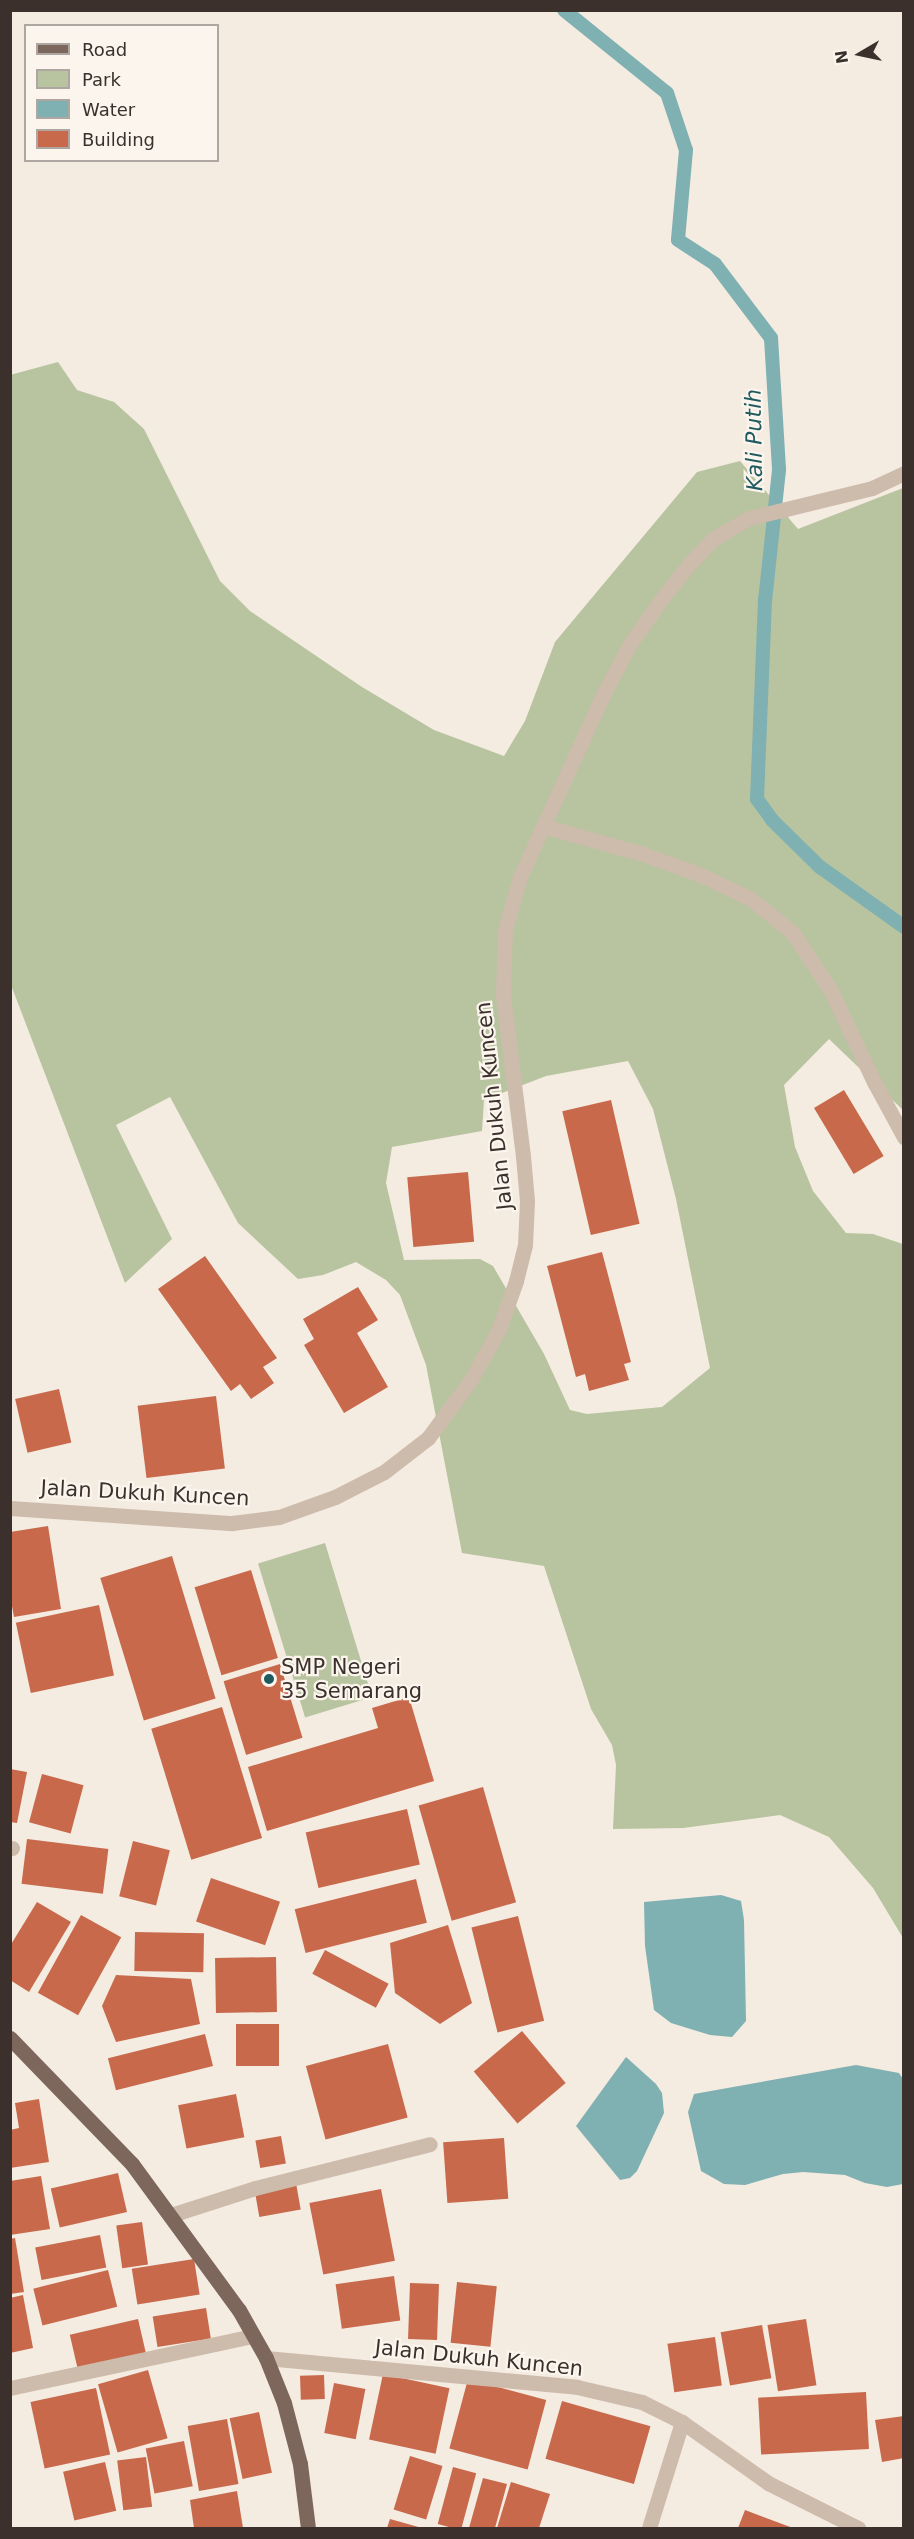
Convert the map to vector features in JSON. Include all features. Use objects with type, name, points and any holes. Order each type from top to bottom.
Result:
[{"type":"main road","points":[[10,2038],[132,2164],[217,2278],[266,2358],[284,2403],[300,2464],[308,2529]]},
{"type":"street","name":"Jalan Dukuh Kuncen","points":[[10,1509],[232,1523],[279,1517],[335,1497],[384,1472],[428,1438],[472,1378],[499,1329],[516,1281],[525,1245],[527,1201],[523,1155],[503,996],[505,930],[520,877],[604,693],[630,644],[658,604],[713,539],[749,518],[872,488],[903,473]]},
{"type":"street","points":[[543,826],[640,853],[701,875],[752,899],[793,933],[830,989],[903,1137]]},
{"type":"street","points":[[171,2215],[255,2188],[430,2145]]},
{"type":"street","points":[[10,2388],[252,2336]]},
{"type":"street","name":"Jalan Dukuh Kuncen","points":[[266,2358],[577,2387],[642,2402],[682,2422],[768,2483],[858,2529]]},
{"type":"street","points":[[649,2529],[682,2422]]},
{"type":"green space","points":[[58,362],[77,390],[114,402],[144,429],[220,581],[250,611],[362,687],[434,730],[504,756],[525,721],[555,642],[697,472],[740,461],[798,529],[903,488],[903,1110],[829,1039],[784,1085],[795,1147],[813,1191],[846,1233],[873,1234],[903,1244],[903,1938],[873,1888],[829,1837],[780,1815],[683,1828],[613,1829],[616,1765],[612,1745],[591,1709],[544,1566],[462,1553],[426,1365],[400,1295],[386,1280],[356,1262],[323,1275],[298,1279],[238,1223],[170,1097],[116,1125],[172,1239],[125,1283],[11,985],[10,375]],"holes":[[[628,1061],[653,1109],[676,1199],[710,1368],[662,1407],[587,1414],[570,1410],[544,1354],[493,1266],[480,1259],[404,1260],[386,1183],[392,1147],[482,1131],[484,1100],[546,1076]]]},
{"type":"green space","points":[[325,1543],[372,1697],[305,1717],[258,1563]]},
{"type":"water","points":[[721,1895],[741,1901],[744,1920],[746,2021],[732,2037],[710,2035],[671,2023],[654,2010],[645,1946],[644,1902]]},
{"type":"water","points":[[626,2057],[656,2084],[662,2093],[664,2113],[637,2171],[630,2178],[620,2180],[576,2126]]},
{"type":"water","points":[[856,2065],[899,2073],[903,2079],[903,2184],[887,2187],[865,2183],[845,2175],[803,2172],[783,2174],[745,2185],[724,2184],[701,2171],[688,2112],[694,2094]]},
{"type":"building","points":[[844,1090],[884,1156],[854,1174],[814,1108]]},
{"type":"building","points":[[611,1100],[640,1224],[591,1235],[562,1111]]},
{"type":"building","points":[[468,1172],[474,1242],[413,1247],[407,1177]]},
{"type":"building","points":[[602,1252],[631,1362],[624,1364],[629,1380],[589,1391],[585,1374],[576,1377],[547,1266]]},
{"type":"building","points":[[205,1256],[277,1358],[263,1367],[274,1383],[251,1399],[240,1384],[231,1391],[158,1289]]},
{"type":"building","points":[[358,1287],[378,1320],[357,1333],[388,1387],[344,1413],[304,1345],[314,1339],[303,1319]]},
{"type":"building","points":[[59,1389],[71,1443],[28,1453],[15,1399]]},
{"type":"building","points":[[216,1396],[225,1468],[146,1478],[138,1406]]},
{"type":"building","points":[[48,1526],[61,1609],[14,1617],[10,1595],[10,1532]]},
{"type":"building","points":[[172,1556],[216,1698],[144,1720],[100,1578]]},
{"type":"building","points":[[251,1570],[278,1658],[221,1675],[195,1587]]},
{"type":"building","points":[[99,1605],[114,1675],[31,1693],[16,1623]]},
{"type":"building","points":[[280,1664],[303,1738],[246,1755],[224,1681]]},
{"type":"building","points":[[409,1697],[434,1781],[267,1831],[248,1767],[378,1728],[372,1708]]},
{"type":"building","points":[[222,1707],[262,1838],[191,1860],[151,1729]]},
{"type":"building","points":[[10,1769],[27,1772],[17,1823],[10,1822]]},
{"type":"building","points":[[42,1774],[84,1785],[71,1833],[29,1822]]},
{"type":"building","points":[[483,1787],[516,1902],[452,1921],[419,1805]]},
{"type":"building","points":[[407,1809],[420,1865],[318,1888],[306,1832]]},
{"type":"building","points":[[27,1839],[108,1849],[103,1894],[22,1884]]},
{"type":"building","points":[[133,1841],[170,1850],[156,1905],[119,1896]]},
{"type":"building","points":[[211,1878],[280,1902],[265,1945],[196,1921]]},
{"type":"building","points":[[416,1879],[427,1923],[306,1953],[295,1909]]},
{"type":"building","points":[[37,1902],[71,1922],[29,1992],[10,1980],[10,1946]]},
{"type":"building","points":[[81,1915],[121,1937],[78,2015],[38,1993]]},
{"type":"building","points":[[518,1916],[544,2021],[498,2032],[471,1928]]},
{"type":"building","points":[[448,1925],[472,2003],[440,2024],[395,1993],[390,1943]]},
{"type":"building","points":[[135,1932],[204,1933],[203,1972],[134,1971]]},
{"type":"building","points":[[325,1950],[389,1984],[376,2008],[312,1974]]},
{"type":"building","points":[[276,1957],[277,2012],[216,2013],[215,1958]]},
{"type":"building","points":[[116,1975],[191,1979],[200,2024],[116,2042],[102,2006]]},
{"type":"building","points":[[236,2024],[279,2024],[279,2066],[236,2066]]},
{"type":"building","points":[[522,2031],[566,2083],[517,2124],[474,2071]]},
{"type":"building","points":[[205,2034],[213,2066],[116,2090],[108,2058]]},
{"type":"building","points":[[388,2044],[408,2117],[326,2139],[306,2066]]},
{"type":"building","points":[[236,2094],[244,2137],[186,2148],[178,2105]]},
{"type":"building","points":[[39,2099],[49,2162],[10,2168],[10,2130],[19,2128],[15,2103]]},
{"type":"building","points":[[281,2136],[286,2164],[260,2168],[255,2141]]},
{"type":"building","points":[[504,2138],[508,2199],[447,2203],[443,2142]]},
{"type":"building","points":[[118,2173],[127,2212],[60,2227],[51,2189]]},
{"type":"building","points":[[41,2176],[50,2229],[10,2235],[10,2181]]},
{"type":"building","points":[[296,2183],[301,2210],[259,2217],[255,2190]]},
{"type":"building","points":[[381,2189],[395,2261],[323,2275],[309,2203]]},
{"type":"building","points":[[142,2222],[148,2265],[122,2268],[116,2226]]},
{"type":"building","points":[[100,2235],[106,2267],[42,2280],[35,2248]]},
{"type":"building","points":[[15,2238],[24,2292],[10,2294],[10,2239]]},
{"type":"building","points":[[194,2259],[200,2295],[137,2304],[132,2269]]},
{"type":"building","points":[[108,2270],[117,2307],[42,2325],[33,2289]]},
{"type":"building","points":[[394,2276],[400,2321],[342,2329],[336,2284]]},
{"type":"building","points":[[457,2282],[497,2286],[490,2347],[451,2343]]},
{"type":"building","points":[[410,2283],[439,2284],[437,2340],[408,2339]]},
{"type":"building","points":[[23,2295],[33,2348],[10,2353],[10,2298]]},
{"type":"building","points":[[206,2308],[211,2339],[158,2347],[153,2316]]},
{"type":"building","points":[[138,2319],[146,2354],[78,2370],[70,2335]]},
{"type":"building","points":[[806,2319],[816,2385],[778,2391],[767,2325]]},
{"type":"building","points":[[762,2325],[771,2378],[730,2385],[721,2332]]},
{"type":"building","points":[[715,2337],[722,2386],[674,2392],[667,2344]]},
{"type":"building","points":[[148,2370],[168,2438],[118,2453],[98,2384]]},
{"type":"building","points":[[383,2374],[450,2388],[436,2454],[369,2440]]},
{"type":"building","points":[[324,2375],[325,2399],[301,2400],[300,2376]]},
{"type":"building","points":[[468,2379],[546,2400],[528,2470],[449,2449]]},
{"type":"building","points":[[334,2383],[365,2389],[356,2439],[324,2433]]},
{"type":"building","points":[[96,2388],[110,2455],[45,2468],[30,2402]]},
{"type":"building","points":[[866,2392],[869,2449],[761,2455],[758,2398]]},
{"type":"building","points":[[562,2401],[650,2426],[634,2484],[545,2459]]},
{"type":"building","points":[[259,2412],[272,2473],[243,2479],[230,2418]]},
{"type":"building","points":[[904,2416],[904,2458],[882,2462],[875,2420]]},
{"type":"building","points":[[227,2419],[238,2484],[199,2491],[188,2426]]},
{"type":"building","points":[[184,2441],[193,2486],[154,2494],[146,2448]]},
{"type":"building","points":[[410,2456],[443,2466],[426,2519],[394,2510]]},
{"type":"building","points":[[146,2457],[152,2507],[123,2510],[117,2461]]},
{"type":"building","points":[[105,2462],[116,2511],[74,2520],[63,2472]]},
{"type":"building","points":[[453,2467],[476,2473],[462,2528],[438,2524]]},
{"type":"building","points":[[483,2478],[507,2484],[495,2528],[469,2528]]},
{"type":"building","points":[[511,2482],[550,2494],[539,2528],[497,2528]]},
{"type":"building","points":[[237,2491],[243,2528],[194,2528],[190,2500]]},
{"type":"building","points":[[745,2510],[793,2528],[738,2528]]},
{"type":"building","points":[[390,2519],[422,2528],[387,2528]]},
{"type":"waterway","name":"Kali Putih","points":[[564,10],[667,93],[686,150],[678,240],[715,264],[771,338],[779,470],[765,600],[757,799],[772,820],[820,867],[904,927]]},
{"type":"place","name":"SMP Negeri 35 Semarang","points":[[269,1679]]}]
